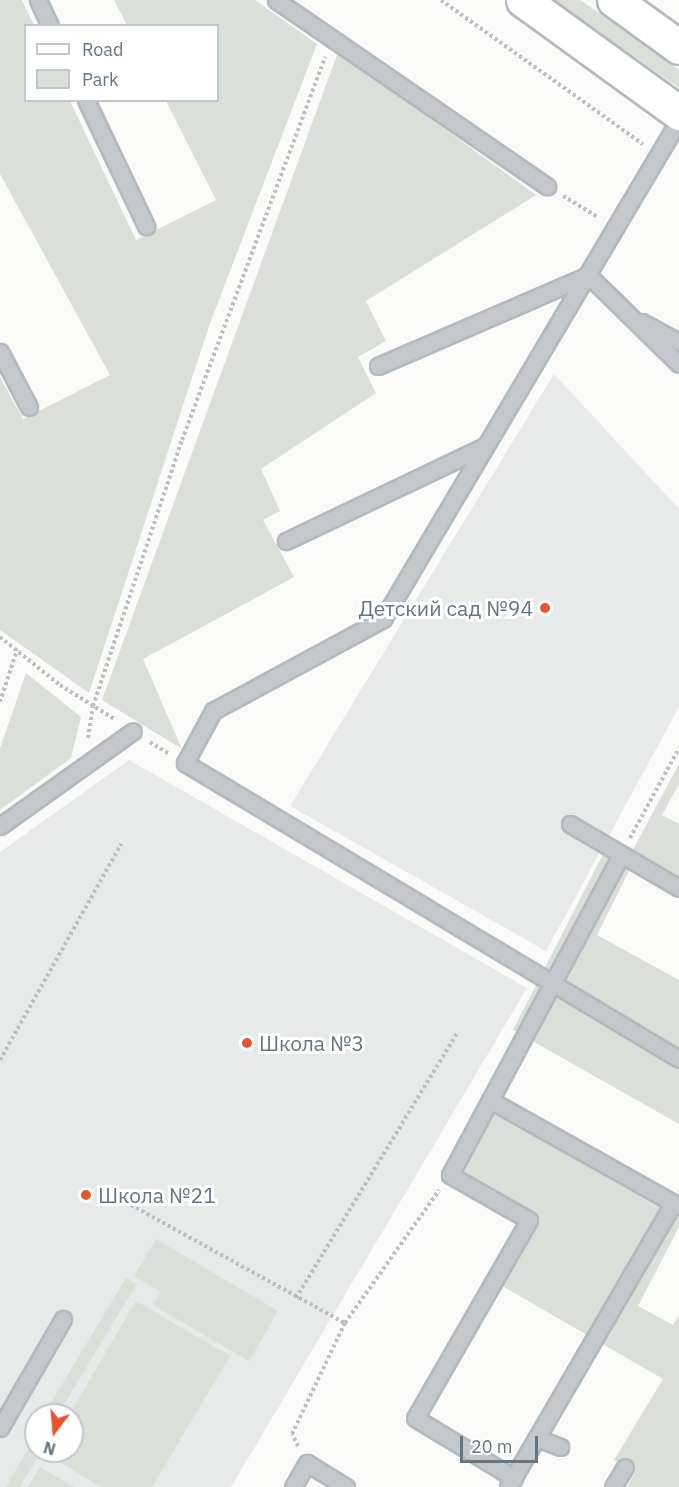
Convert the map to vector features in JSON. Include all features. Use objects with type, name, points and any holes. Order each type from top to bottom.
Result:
[{"type":"main road","points":[[523,0],[679,113]]},
{"type":"main road","points":[[614,0],[679,47]]},
{"type":"lane","points":[[38,0],[49,24]]},
{"type":"lane","points":[[276,0],[547,186]]},
{"type":"lane","points":[[87,102],[146,226]]},
{"type":"lane","points":[[679,120],[383,619],[213,711],[185,764],[550,986],[679,1059]]},
{"type":"lane","points":[[588,275],[679,364]]},
{"type":"lane","points":[[378,366],[588,275]]},
{"type":"lane","points":[[626,314],[679,342]]},
{"type":"lane","points":[[0,352],[29,407]]},
{"type":"lane","points":[[286,541],[485,446]]},
{"type":"lane","points":[[0,826],[85,763],[133,731]]},
{"type":"lane","points":[[570,824],[679,888]]},
{"type":"lane","points":[[490,1100],[676,1204],[511,1483],[415,1418],[529,1220],[450,1175],[550,986],[621,855]]},
{"type":"lane","points":[[0,1428],[63,1319]]},
{"type":"lane","points":[[537,1438],[560,1447]]},
{"type":"lane","points":[[293,1487],[307,1463],[346,1487]]},
{"type":"lane","points":[[613,1487],[625,1467]]},
{"type":"path","points":[[441,0],[659,154]]},
{"type":"path","points":[[85,763],[93,706],[182,440],[332,39]]},
{"type":"path","points":[[547,186],[614,227]]},
{"type":"path","points":[[0,637],[93,706],[154,744]]},
{"type":"path","points":[[0,702],[17,650]]},
{"type":"path","points":[[621,855],[679,748]]},
{"type":"path","points":[[0,1060],[121,844]]},
{"type":"path","points":[[296,1298],[457,1033]]},
{"type":"path","points":[[307,1463],[292,1434],[345,1323],[450,1175]]},
{"type":"path","points":[[131,1205],[345,1323]]},
{"type":"shaded area","name":"Детский сад №94","points":[[554,374],[679,509],[679,707],[546,951],[290,806]]},
{"type":"shaded area","name":"Школа №3","points":[[129,760],[527,988],[231,1487],[0,1487],[0,852]]},
{"type":"green space","points":[[0,0],[22,0],[34,24],[24,24],[24,102],[70,102],[136,240],[216,200],[167,102],[219,102],[219,24],[126,24],[114,0],[255,0],[317,44],[209,326],[89,693],[0,630],[0,377],[23,419],[110,375],[0,174]]},
{"type":"green space","points":[[553,0],[580,0],[617,25],[679,70],[679,88]]},
{"type":"green space","points":[[338,52],[536,195],[366,301],[386,341],[358,357],[376,393],[261,469],[280,511],[263,520],[294,577],[143,659],[182,749],[102,700]]},
{"type":"green space","points":[[26,673],[81,717],[71,758],[0,810],[0,748]]},
{"type":"green space","points":[[679,764],[679,784],[662,815],[679,824],[679,883],[630,855]]},
{"type":"green space","points":[[605,850],[631,867],[597,935],[679,980],[679,1124],[513,1030]]},
{"type":"green space","points":[[492,1106],[679,1212],[679,1227],[638,1306],[673,1325],[679,1315],[679,1487],[627,1487],[635,1473],[614,1460],[663,1379],[497,1283],[533,1219],[456,1174]]},
{"type":"green space","points":[[156,1239],[278,1311],[249,1361],[153,1305],[161,1292],[134,1276]]},
{"type":"green space","points":[[126,1278],[136,1284],[65,1403],[51,1403]]},
{"type":"green space","points":[[136,1301],[230,1356],[152,1487],[101,1487],[61,1463],[84,1463],[84,1403],[76,1403]]},
{"type":"green space","points":[[24,1456],[24,1463],[34,1463],[20,1487],[6,1487]]},
{"type":"green space","points":[[40,1467],[74,1487],[28,1487]]},
{"type":"place","name":"Детский сад №94","points":[[545,608]]},
{"type":"place","name":"Школа №3","points":[[247,1043]]},
{"type":"place","name":"Школа №21","points":[[86,1195]]}]
